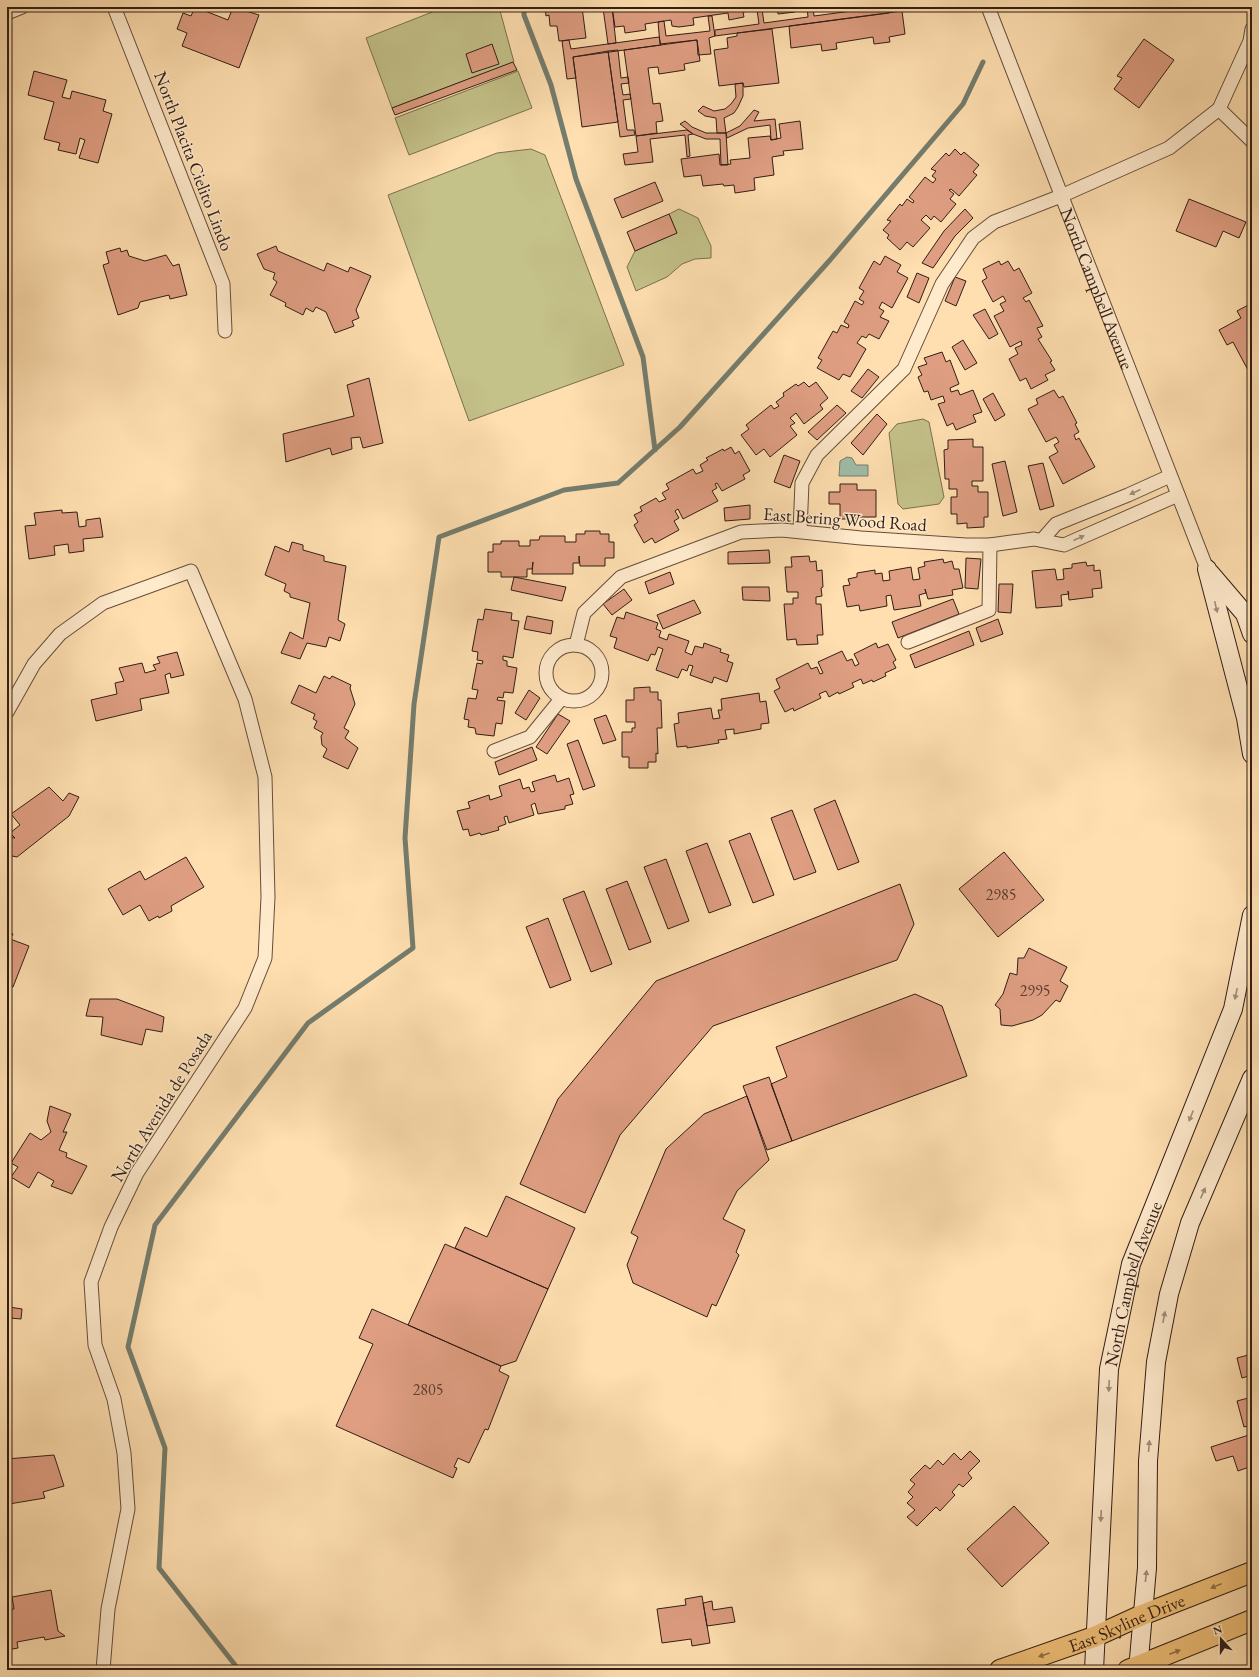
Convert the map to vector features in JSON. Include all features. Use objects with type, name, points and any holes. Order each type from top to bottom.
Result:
[{"type":"main road","name":"East Skyline Drive","points":[[1000,1670],[1094,1637],[1142,1615],[1252,1572]]},
{"type":"main road","points":[[1135,1669],[1252,1620]]},
{"type":"street","points":[[7,13],[22,7]]},
{"type":"street","name":"North Placita Cielito Lindo","points":[[114,7],[224,284],[225,330]]},
{"type":"street","name":"North Campbell Avenue","points":[[988,7],[1207,569],[1246,718],[1252,754]]},
{"type":"street","points":[[800,532],[802,483],[817,455],[904,369],[942,284],[973,238],[994,222],[1061,196],[1168,148],[1219,109],[1250,41],[1252,29]]},
{"type":"street","points":[[1219,109],[1252,141]]},
{"type":"street","points":[[1170,476],[1128,495],[1056,524],[1042,540],[1064,545],[1178,495]]},
{"type":"street","name":"East Bering Wood Road","points":[[576,645],[584,614],[621,577],[741,532],[782,530],[861,538],[990,545],[1034,539],[1042,540]]},
{"type":"street","points":[[908,642],[988,610],[990,545]]},
{"type":"street","name":"North Campbell Avenue","points":[[1207,569],[1245,614],[1252,634]]},
{"type":"street","name":"North Avenida de Posada","points":[[7,712],[34,664],[60,634],[103,603],[191,570],[245,699],[264,777],[268,897],[265,958],[245,1008],[137,1174],[111,1227],[91,1282],[95,1345],[114,1399],[124,1453],[128,1509],[108,1609],[103,1670]]},
{"type":"street","points":[[576,645],[585,647],[593,652],[600,664],[602,677],[596,690],[586,699],[577,702],[561,699],[553,693],[548,685],[545,675],[546,666],[550,657],[557,650],[566,646],[576,645]]},
{"type":"street","points":[[494,751],[530,737],[561,699]]},
{"type":"street","name":"North Campbell Avenue","points":[[1094,1670],[1094,1637],[1110,1369],[1131,1264],[1233,1009],[1252,915]]},
{"type":"street","name":"North Campbell Avenue","points":[[1135,1669],[1147,1568],[1148,1460],[1156,1362],[1169,1294],[1190,1223],[1252,1078]]},
{"type":"shaded area","points":[[445,7],[499,7],[514,62],[392,108],[366,38]]},
{"type":"shaded area","points":[[518,71],[532,108],[409,155],[395,118]]},
{"type":"shaded area","points":[[531,149],[545,155],[624,365],[469,421],[388,195],[497,153]]},
{"type":"shaded area","points":[[679,209],[698,218],[711,246],[711,258],[695,259],[682,264],[667,277],[636,291],[627,267],[635,251],[677,233],[669,214]]},
{"type":"shaded area","points":[[923,419],[929,422],[944,497],[939,504],[903,509],[898,504],[889,433],[897,424]]},
{"type":"shaded area","points":[[847,457],[852,458],[856,465],[868,465],[868,476],[839,476],[840,461]]},
{"type":"building","points":[[195,7],[228,20],[233,7],[259,15],[239,68],[182,46],[187,33],[177,29],[183,13],[191,16]]},
{"type":"building","points":[[545,7],[582,7],[586,38],[559,41],[557,26],[550,26],[549,15],[546,16]]},
{"type":"building","points":[[582,7],[612,7],[616,43],[608,44],[603,8],[582,10]]},
{"type":"building","points":[[612,7],[777,7],[743,12],[744,17],[729,20],[728,13],[693,18],[694,25],[679,27],[672,26],[671,20],[645,24],[646,30],[625,33],[624,26],[615,27]]},
{"type":"building","points":[[777,7],[794,7],[795,12],[778,14]]},
{"type":"building","points":[[807,7],[813,7],[814,16],[859,10],[858,7],[866,7],[866,9],[888,7],[889,13],[715,36],[715,30],[759,24],[757,10],[762,9],[764,23],[808,17]]},
{"type":"building","points":[[902,11],[905,34],[889,37],[890,42],[874,44],[873,37],[836,43],[837,49],[822,51],[821,44],[791,48],[789,26]]},
{"type":"building","points":[[708,16],[712,16],[715,36],[709,38],[711,54],[698,55],[697,40],[660,44],[658,22],[664,21],[666,36],[710,31]]},
{"type":"building","points":[[772,29],[779,83],[744,87],[743,83],[719,86],[714,50],[728,48],[727,38],[737,36],[737,33]]},
{"type":"building","points":[[659,37],[661,45],[573,57],[576,78],[567,79],[562,41],[569,40],[571,49]]},
{"type":"building","points":[[1144,39],[1174,60],[1139,108],[1114,89],[1122,78],[1117,76]]},
{"type":"building","points":[[697,40],[700,61],[684,64],[685,70],[659,74],[658,67],[648,68],[653,104],[660,103],[663,121],[656,122],[657,133],[636,136],[624,50]]},
{"type":"building","points":[[492,44],[499,64],[472,73],[466,54]]},
{"type":"building","points":[[618,50],[621,78],[628,77],[629,83],[621,84],[623,95],[630,94],[631,99],[623,100],[627,130],[634,130],[635,135],[620,137],[608,51]]},
{"type":"building","points":[[608,51],[618,122],[582,127],[573,57]]},
{"type":"building","points":[[513,62],[517,70],[395,115],[392,108]]},
{"type":"building","points":[[34,71],[67,80],[62,97],[70,99],[72,91],[106,100],[103,111],[112,114],[98,163],[79,158],[85,140],[80,138],[76,154],[58,150],[60,143],[44,139],[54,102],[28,95]]},
{"type":"building","points":[[743,83],[743,96],[738,107],[734,113],[724,118],[726,133],[717,133],[716,118],[705,116],[698,111],[703,106],[714,111],[725,109],[736,97],[735,84]]},
{"type":"building","points":[[754,110],[759,112],[754,121],[775,119],[777,139],[771,140],[770,125],[748,128],[727,138],[726,133],[740,126]]},
{"type":"building","points":[[685,121],[692,127],[706,133],[726,133],[728,165],[721,165],[720,139],[706,139],[693,134],[680,124]]},
{"type":"building","points":[[800,121],[803,149],[783,151],[784,155],[772,157],[774,175],[754,178],[755,190],[735,193],[734,185],[724,186],[723,184],[703,186],[701,175],[684,177],[681,159],[719,154],[720,165],[731,164],[730,160],[750,158],[748,138],[770,136],[771,140],[781,138],[779,124]]},
{"type":"building","points":[[687,130],[693,134],[688,135],[690,156],[687,157],[685,135],[650,139],[653,162],[625,165],[623,154],[638,152],[636,136]]},
{"type":"building","points":[[955,149],[961,155],[964,152],[979,165],[973,172],[977,175],[959,196],[951,189],[949,190],[954,194],[950,199],[956,204],[941,222],[934,216],[931,220],[926,215],[921,220],[930,228],[913,247],[907,242],[900,250],[887,238],[889,235],[883,230],[891,221],[887,220],[900,204],[902,206],[907,199],[913,203],[914,201],[909,197],[925,177],[933,183],[936,179],[932,176],[936,171],[931,169],[946,153],[949,156]]},
{"type":"building","points":[[655,182],[663,201],[622,218],[614,199]]},
{"type":"building","points":[[1189,199],[1246,222],[1239,238],[1223,231],[1216,247],[1176,231]]},
{"type":"building","points":[[965,209],[973,218],[955,236],[933,268],[922,263],[944,231]]},
{"type":"building","points":[[669,214],[677,233],[635,251],[627,232]]},
{"type":"building","points":[[276,246],[278,251],[324,271],[327,263],[348,272],[350,267],[371,276],[356,310],[359,318],[352,321],[354,326],[335,333],[326,312],[316,307],[313,312],[306,308],[303,315],[285,306],[286,303],[270,295],[277,282],[273,279],[275,273],[264,269],[257,254]]},
{"type":"building","points":[[120,248],[121,252],[127,250],[129,256],[145,261],[166,255],[173,266],[179,264],[187,295],[170,299],[169,295],[140,302],[138,308],[118,315],[103,265],[109,263],[106,252]]},
{"type":"building","points":[[885,256],[901,265],[897,272],[908,278],[892,308],[882,302],[879,308],[884,311],[880,317],[889,321],[879,339],[869,334],[866,338],[862,336],[857,343],[866,349],[850,377],[843,374],[839,380],[817,368],[822,360],[818,358],[833,331],[837,333],[841,325],[848,328],[849,325],[844,322],[855,301],[862,305],[864,302],[859,299],[864,291],[859,288],[874,261],[880,265]]},
{"type":"building","points":[[999,261],[1001,265],[1008,261],[1014,271],[1019,268],[1032,293],[1023,298],[1026,302],[1029,300],[1043,326],[1037,328],[1042,337],[1038,339],[1052,361],[1050,362],[1055,370],[1045,375],[1048,380],[1031,389],[1026,378],[1020,381],[1009,359],[1018,354],[1015,348],[1022,345],[1021,341],[1010,347],[994,316],[1004,311],[1000,304],[1006,301],[1003,296],[993,302],[982,281],[987,278],[983,269]]},
{"type":"building","points":[[917,273],[929,278],[919,303],[907,297]]},
{"type":"building","points":[[955,277],[966,281],[956,306],[945,301]]},
{"type":"building","points":[[1252,303],[1252,370],[1249,372],[1233,342],[1227,345],[1219,330],[1241,318],[1237,311]]},
{"type":"building","points":[[985,309],[998,334],[989,339],[973,315]]},
{"type":"building","points":[[963,340],[977,363],[965,370],[952,347]]},
{"type":"building","points":[[942,352],[946,362],[950,360],[959,384],[950,388],[951,392],[958,390],[960,395],[973,390],[982,412],[973,415],[976,422],[956,430],[953,423],[947,426],[938,404],[945,402],[943,396],[931,400],[928,391],[924,392],[918,377],[922,375],[918,367],[927,364],[924,358]]},
{"type":"building","points":[[868,369],[879,377],[862,398],[851,391]]},
{"type":"building","points":[[369,378],[383,443],[363,448],[360,437],[351,438],[352,449],[332,455],[330,448],[286,462],[283,434],[354,416],[347,385]]},
{"type":"building","points":[[804,382],[809,387],[816,382],[828,398],[820,405],[823,409],[804,424],[796,413],[790,418],[795,423],[790,426],[797,435],[770,457],[764,449],[756,455],[741,435],[749,429],[746,425],[771,405],[774,409],[779,406],[776,402],[784,396],[783,393],[796,384],[798,386]]},
{"type":"building","points":[[1054,390],[1059,398],[1063,396],[1077,423],[1075,424],[1079,432],[1074,435],[1076,440],[1079,438],[1095,467],[1063,484],[1049,457],[1058,452],[1054,445],[1059,442],[1056,437],[1046,442],[1028,409],[1038,404],[1036,399]]},
{"type":"building","points":[[993,393],[1005,415],[995,421],[983,399]]},
{"type":"building","points":[[837,405],[846,413],[817,440],[808,432]]},
{"type":"building","points":[[877,414],[887,424],[863,455],[851,443]]},
{"type":"building","points":[[973,439],[973,447],[983,447],[983,481],[972,481],[972,486],[978,486],[978,492],[988,492],[988,517],[984,517],[984,527],[967,528],[967,523],[957,524],[957,514],[951,514],[951,497],[957,497],[957,489],[949,489],[949,479],[945,479],[944,450],[948,449],[948,440]]},
{"type":"building","points":[[731,447],[735,454],[739,451],[750,471],[743,475],[745,479],[722,491],[717,483],[715,484],[717,488],[712,491],[718,501],[683,519],[678,509],[675,511],[679,518],[674,521],[679,530],[655,543],[652,538],[644,543],[634,525],[638,522],[634,515],[642,511],[640,507],[656,498],[659,502],[666,499],[662,493],[669,489],[666,484],[693,469],[696,474],[703,471],[700,465],[708,460],[706,458],[723,449],[724,451]]},
{"type":"building","points":[[784,455],[800,461],[790,488],[774,482]]},
{"type":"building","points":[[1005,461],[1017,512],[1003,516],[992,464]]},
{"type":"building","points":[[1043,463],[1054,506],[1040,510],[1028,466]]},
{"type":"building","points":[[840,484],[857,484],[857,490],[876,490],[876,517],[856,517],[855,523],[847,523],[847,519],[840,519],[840,504],[829,504],[829,492],[840,492]]},
{"type":"building","points":[[750,505],[750,519],[725,521],[724,508]]},
{"type":"building","points":[[62,510],[62,513],[77,512],[79,527],[86,526],[86,520],[100,518],[103,537],[83,539],[84,551],[69,553],[68,544],[54,546],[55,555],[29,559],[25,526],[36,525],[34,513]]},
{"type":"building","points":[[585,531],[600,531],[600,534],[609,534],[609,542],[614,542],[614,558],[605,558],[605,566],[580,566],[579,556],[579,563],[573,563],[573,574],[532,574],[533,562],[532,569],[527,569],[527,577],[501,577],[501,572],[488,572],[488,552],[493,552],[493,544],[501,544],[501,541],[519,541],[519,546],[530,546],[530,540],[539,540],[540,536],[565,536],[565,542],[576,542],[576,534],[585,534]]},
{"type":"building","points":[[292,542],[303,545],[303,550],[324,556],[324,561],[346,566],[338,620],[345,624],[340,641],[329,637],[326,647],[307,643],[300,659],[281,653],[290,632],[303,639],[310,603],[290,597],[290,594],[284,591],[286,584],[265,575],[275,546],[289,552]]},
{"type":"building","points":[[769,550],[770,563],[728,564],[728,552]]},
{"type":"building","points":[[809,556],[810,562],[816,561],[817,571],[822,570],[822,596],[816,597],[816,604],[821,604],[823,635],[817,635],[818,644],[797,645],[796,639],[787,640],[784,604],[793,604],[793,598],[798,598],[798,592],[787,592],[785,567],[792,567],[791,557]]},
{"type":"building","points":[[966,558],[981,559],[978,589],[965,588]]},
{"type":"building","points":[[943,559],[944,563],[952,561],[954,569],[959,569],[963,588],[952,590],[953,595],[928,599],[925,589],[926,593],[919,595],[921,606],[894,610],[891,595],[886,596],[887,606],[860,611],[859,605],[847,607],[843,586],[850,585],[848,579],[857,577],[857,573],[875,570],[875,574],[882,573],[883,581],[890,580],[889,571],[911,567],[913,580],[920,579],[918,568],[925,566],[924,562]]},
{"type":"building","points":[[1086,562],[1087,566],[1094,565],[1094,571],[1100,570],[1102,588],[1092,589],[1093,597],[1069,600],[1068,594],[1061,595],[1062,606],[1036,608],[1032,571],[1055,569],[1057,580],[1064,579],[1063,569],[1072,568],[1072,564]]},
{"type":"building","points":[[670,572],[674,584],[649,594],[645,582]]},
{"type":"building","points":[[514,577],[566,587],[562,601],[511,590]]},
{"type":"building","points":[[999,584],[1013,584],[1011,613],[998,612]]},
{"type":"building","points":[[742,587],[769,587],[770,601],[743,600]]},
{"type":"building","points":[[624,589],[632,600],[612,615],[603,604]]},
{"type":"building","points":[[953,599],[959,614],[898,638],[892,622]]},
{"type":"building","points":[[694,600],[701,613],[663,629],[657,615]]},
{"type":"building","points":[[485,609],[512,613],[511,620],[519,621],[513,658],[503,656],[503,660],[507,661],[507,666],[517,668],[513,693],[504,692],[503,698],[498,697],[497,700],[505,701],[502,724],[496,723],[494,736],[476,734],[475,728],[468,727],[469,720],[464,719],[468,698],[476,699],[478,690],[472,689],[477,663],[482,664],[483,661],[477,660],[478,652],[472,651],[478,619],[483,620]]},
{"type":"building","points":[[626,612],[658,623],[656,629],[661,631],[659,637],[667,640],[669,634],[689,641],[685,652],[692,655],[695,646],[703,648],[704,643],[721,649],[720,652],[729,655],[727,661],[733,663],[727,682],[714,677],[712,683],[690,675],[693,666],[689,665],[687,671],[682,669],[678,678],[656,670],[663,649],[658,647],[655,655],[651,654],[648,661],[614,648],[617,638],[610,636],[617,617],[624,619]]},
{"type":"building","points":[[527,616],[553,621],[551,634],[524,629]]},
{"type":"building","points":[[998,619],[1003,634],[981,642],[976,628]]},
{"type":"building","points":[[969,631],[974,645],[915,668],[910,655]]},
{"type":"building","points":[[876,643],[878,648],[888,644],[896,660],[893,662],[896,668],[885,673],[886,676],[873,682],[872,680],[863,684],[861,679],[852,683],[854,687],[839,694],[838,692],[829,697],[826,691],[819,694],[821,698],[794,711],[793,708],[785,712],[774,691],[780,688],[776,679],[808,663],[811,669],[817,667],[820,674],[823,673],[818,662],[842,651],[847,661],[852,659],[855,666],[859,664],[854,654]]},
{"type":"building","points":[[177,652],[184,675],[171,678],[170,673],[165,675],[169,693],[140,699],[142,710],[96,721],[91,700],[117,694],[115,683],[124,681],[119,668],[142,663],[145,673],[156,670],[153,665],[160,663],[157,657]]},
{"type":"building","points":[[324,676],[330,679],[332,676],[351,685],[350,688],[355,704],[344,728],[349,731],[345,738],[358,748],[348,769],[323,757],[327,749],[322,745],[321,736],[323,733],[314,728],[317,721],[313,719],[315,714],[291,703],[299,685],[316,693]]},
{"type":"building","points":[[650,687],[650,692],[658,692],[658,700],[661,700],[662,728],[657,728],[658,754],[656,753],[656,762],[648,762],[648,768],[629,768],[629,757],[622,757],[622,732],[632,732],[632,728],[635,728],[635,722],[626,722],[626,700],[634,700],[634,688]]},
{"type":"building","points":[[529,690],[540,698],[526,720],[515,713]]},
{"type":"building","points":[[759,693],[760,702],[766,701],[769,723],[761,724],[761,729],[734,734],[734,729],[725,730],[727,739],[718,740],[719,743],[687,748],[687,746],[677,747],[674,724],[679,723],[678,713],[711,708],[713,719],[720,718],[718,710],[722,710],[721,699]]},
{"type":"building","points":[[558,714],[570,721],[547,754],[536,747]]},
{"type":"building","points":[[606,715],[616,740],[603,744],[594,719]]},
{"type":"building","points":[[578,740],[595,786],[583,790],[567,744]]},
{"type":"building","points":[[532,747],[537,760],[499,775],[495,762]]},
{"type":"building","points":[[555,775],[557,782],[569,778],[574,794],[570,795],[573,804],[565,806],[565,809],[538,814],[535,803],[531,805],[534,815],[509,823],[507,816],[504,817],[506,824],[498,827],[499,830],[481,835],[480,833],[470,836],[468,829],[463,830],[457,811],[470,808],[468,802],[489,795],[490,800],[502,796],[499,786],[520,779],[523,789],[529,787],[531,792],[535,791],[532,782]]},
{"type":"building","points":[[49,787],[63,801],[69,793],[79,797],[69,816],[17,857],[7,855],[7,837],[15,838],[10,833],[20,825],[11,814]]},
{"type":"building","points":[[835,800],[859,862],[838,870],[814,809]]},
{"type":"building","points":[[792,810],[816,872],[794,880],[771,818]]},
{"type":"building","points":[[750,833],[774,895],[753,903],[729,841]]},
{"type":"building","points":[[707,843],[731,905],[709,913],[686,851]]},
{"type":"building","points":[[1004,852],[1044,900],[998,937],[959,889]]},
{"type":"building","points":[[186,857],[204,887],[171,906],[172,911],[159,918],[158,916],[149,921],[140,905],[123,915],[108,889],[140,871],[145,880]]},
{"type":"building","points":[[666,859],[689,921],[668,929],[644,867]]},
{"type":"building","points":[[627,881],[651,942],[629,950],[606,889]]},
{"type":"building","points":[[900,884],[914,924],[897,960],[713,1026],[620,1135],[585,1213],[520,1184],[558,1099],[656,981]]},
{"type":"building","points":[[584,891],[612,964],[591,972],[563,899]]},
{"type":"building","points":[[548,918],[571,980],[550,988],[526,927]]},
{"type":"building","points":[[7,931],[13,934],[10,939],[29,946],[13,987],[7,985]]},
{"type":"building","points":[[1029,948],[1067,967],[1060,981],[1068,986],[1060,1002],[1056,1000],[1042,1015],[1033,1020],[1012,1026],[1001,1025],[1000,1009],[995,1005],[1003,994],[1010,973],[1017,975],[1018,958],[1024,958]]},
{"type":"building","points":[[915,994],[942,1006],[967,1076],[792,1141],[771,1084],[787,1077],[776,1047]]},
{"type":"building","points":[[90,999],[117,999],[164,1017],[162,1032],[146,1029],[142,1045],[101,1035],[103,1017],[86,1016]]},
{"type":"building","points":[[769,1077],[792,1141],[767,1150],[743,1086]]},
{"type":"building","points":[[747,1096],[769,1160],[737,1191],[723,1219],[745,1230],[736,1252],[739,1255],[716,1306],[712,1304],[707,1317],[633,1283],[627,1265],[638,1237],[631,1233],[666,1149],[704,1114]]},
{"type":"building","points":[[50,1106],[71,1114],[63,1132],[67,1132],[59,1150],[67,1153],[66,1157],[87,1166],[72,1194],[51,1186],[54,1181],[38,1172],[29,1188],[11,1177],[18,1167],[11,1163],[30,1133],[41,1140],[51,1132],[47,1121]]},
{"type":"building","points":[[506,1196],[575,1228],[548,1289],[455,1248],[465,1227],[487,1237]]},
{"type":"building","points":[[445,1244],[548,1289],[516,1361],[501,1366],[408,1325]]},
{"type":"building","points":[[7,1297],[10,1298],[9,1307],[22,1309],[21,1319],[10,1318],[8,1330]]},
{"type":"building","points":[[372,1309],[501,1366],[499,1371],[509,1376],[488,1430],[485,1429],[469,1463],[458,1458],[454,1467],[457,1468],[453,1478],[336,1426],[373,1344],[359,1338]]},
{"type":"building","points":[[1252,1354],[1252,1375],[1242,1378],[1237,1358]]},
{"type":"building","points":[[1252,1397],[1252,1425],[1244,1427],[1237,1401]]},
{"type":"building","points":[[1252,1434],[1252,1466],[1238,1471],[1233,1456],[1216,1461],[1211,1447]]},
{"type":"building","points":[[970,1451],[980,1461],[968,1473],[972,1478],[963,1487],[959,1484],[952,1492],[955,1495],[940,1511],[936,1507],[917,1526],[907,1517],[915,1510],[907,1503],[913,1497],[908,1492],[915,1484],[910,1480],[925,1465],[930,1469],[938,1460],[943,1465],[954,1453],[961,1460]]},
{"type":"building","points":[[54,1455],[64,1486],[43,1492],[45,1498],[9,1504],[9,1496],[7,1497],[7,1459]]},
{"type":"building","points":[[1014,1506],[1049,1543],[1002,1587],[967,1549]]},
{"type":"building","points":[[51,1590],[58,1631],[65,1636],[45,1640],[44,1637],[17,1642],[18,1648],[7,1650],[7,1610],[14,1609],[12,1597]]},
{"type":"building","points":[[702,1596],[710,1643],[692,1646],[691,1639],[662,1643],[657,1609],[686,1605],[685,1599]]},
{"type":"building","points":[[712,1601],[713,1610],[732,1607],[735,1622],[707,1626],[703,1603]]},
{"type":"waterway","points":[[524,7],[524,15],[551,85],[576,179],[643,357],[655,450]]},
{"type":"waterway","points":[[239,1670],[159,1568],[165,1448],[128,1347],[155,1225],[308,1023],[413,948],[405,838],[414,704],[439,537],[564,490],[618,483],[680,427],[830,260],[963,104],[983,62]]}]
